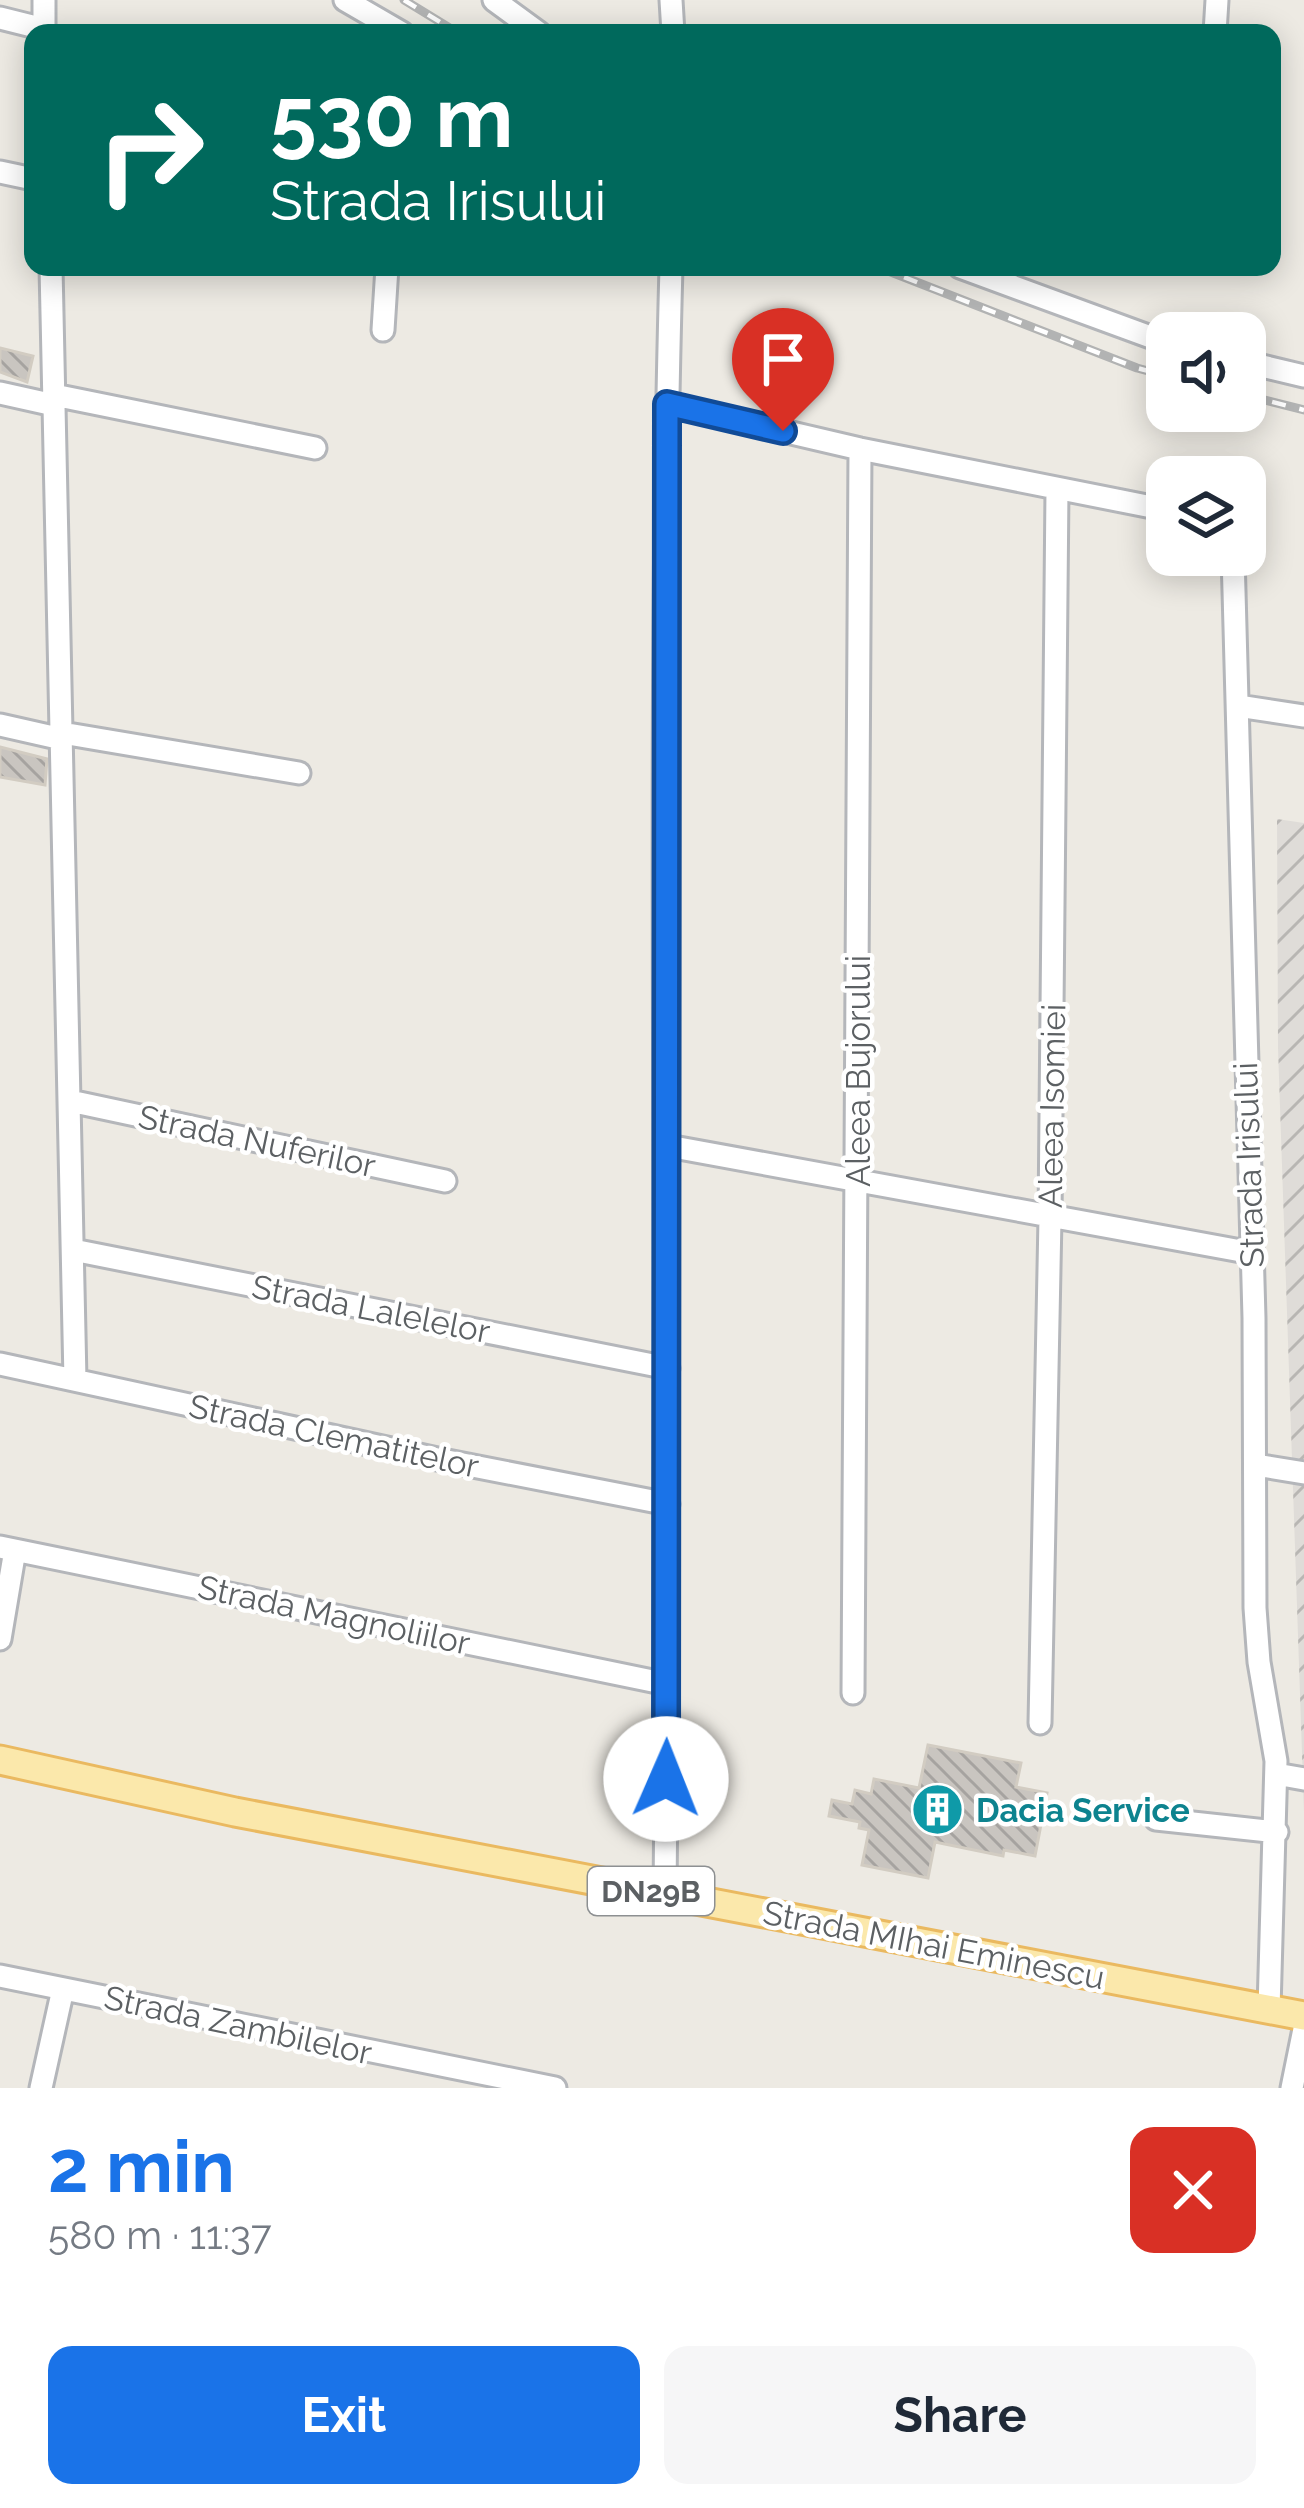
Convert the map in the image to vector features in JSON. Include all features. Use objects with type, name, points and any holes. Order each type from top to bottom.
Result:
[{"type":"main road","name":"Strada MIhai Eminescu","points":[[0,1760],[235,1812],[1304,2016]]},
{"type":"street","points":[[345,0],[386,24]]},
{"type":"street","points":[[494,0],[527,24]]},
{"type":"street","points":[[51,276],[75,1380]]},
{"type":"street","points":[[383,329],[386,276]]},
{"type":"street","points":[[665,1893],[670,276]]},
{"type":"street","points":[[984,276],[1146,336]]},
{"type":"street","points":[[1266,367],[1304,376]]},
{"type":"street","points":[[0,393],[315,448]]},
{"type":"street","points":[[667,404],[1146,506]]},
{"type":"street","name":"Aleea Bujorului","points":[[853,1693],[860,448]]},
{"type":"street","name":"Aleea Isomiei","points":[[1040,1723],[1051,1219],[1058,489]]},
{"type":"street","name":"Strada Irisului","points":[[1234,576],[1252,1253],[1256,1637],[1276,1774],[1269,2009]]},
{"type":"street","points":[[1238,706],[1304,716]]},
{"type":"street","points":[[0,725],[299,773]]},
{"type":"street","name":"Strada Nuferilor","points":[[70,1101],[445,1180]]},
{"type":"street","points":[[668,1145],[1252,1253]]},
{"type":"street","name":"Strada Lalelelor","points":[[73,1250],[668,1368]]},
{"type":"street","name":"Strada Clematitelor","points":[[0,1364],[668,1504]]},
{"type":"street","points":[[1256,1465],[1304,1473]]},
{"type":"street","points":[[0,1639],[7,1548]]},
{"type":"street","name":"Strada Magnoliilor","points":[[7,1548],[668,1684]]},
{"type":"street","points":[[1276,1774],[1304,1779]]},
{"type":"street","points":[[1156,1819],[1277,1832]]},
{"type":"street","name":"Strada Zambilelor","points":[[0,1976],[555,2088]]},
{"type":"street","name":"Strada Zambilelor","points":[[41,2088],[63,1989]]},
{"type":"street","points":[[1292,2088],[1304,2029]]},
{"type":"shaded area","points":[[1277,819],[1304,823],[1304,1812],[1278,1048]]},
{"type":"building","points":[[0,348],[33,356],[27,382],[0,372]]},
{"type":"building","points":[[0,747],[47,759],[45,785],[0,777]]},
{"type":"building","name":"Dacia Service","points":[[928,1745],[1021,1763],[1016,1787],[1047,1793],[1035,1856],[1004,1850],[1003,1856],[935,1842],[928,1878],[862,1865],[869,1830],[859,1828],[860,1822],[829,1816],[832,1800],[852,1804],[855,1790],[871,1794],[874,1779],[919,1788]]},
{"type":"railway","points":[[404,0],[443,24]]},
{"type":"railway","points":[[901,276],[1146,370]]},
{"type":"railway","points":[[1266,400],[1304,410]]},
{"type":"place","name":"Dacia Service","points":[[937,1810]]},
{"type":"route","points":[[666,1779],[667,404],[783,431]]}]
